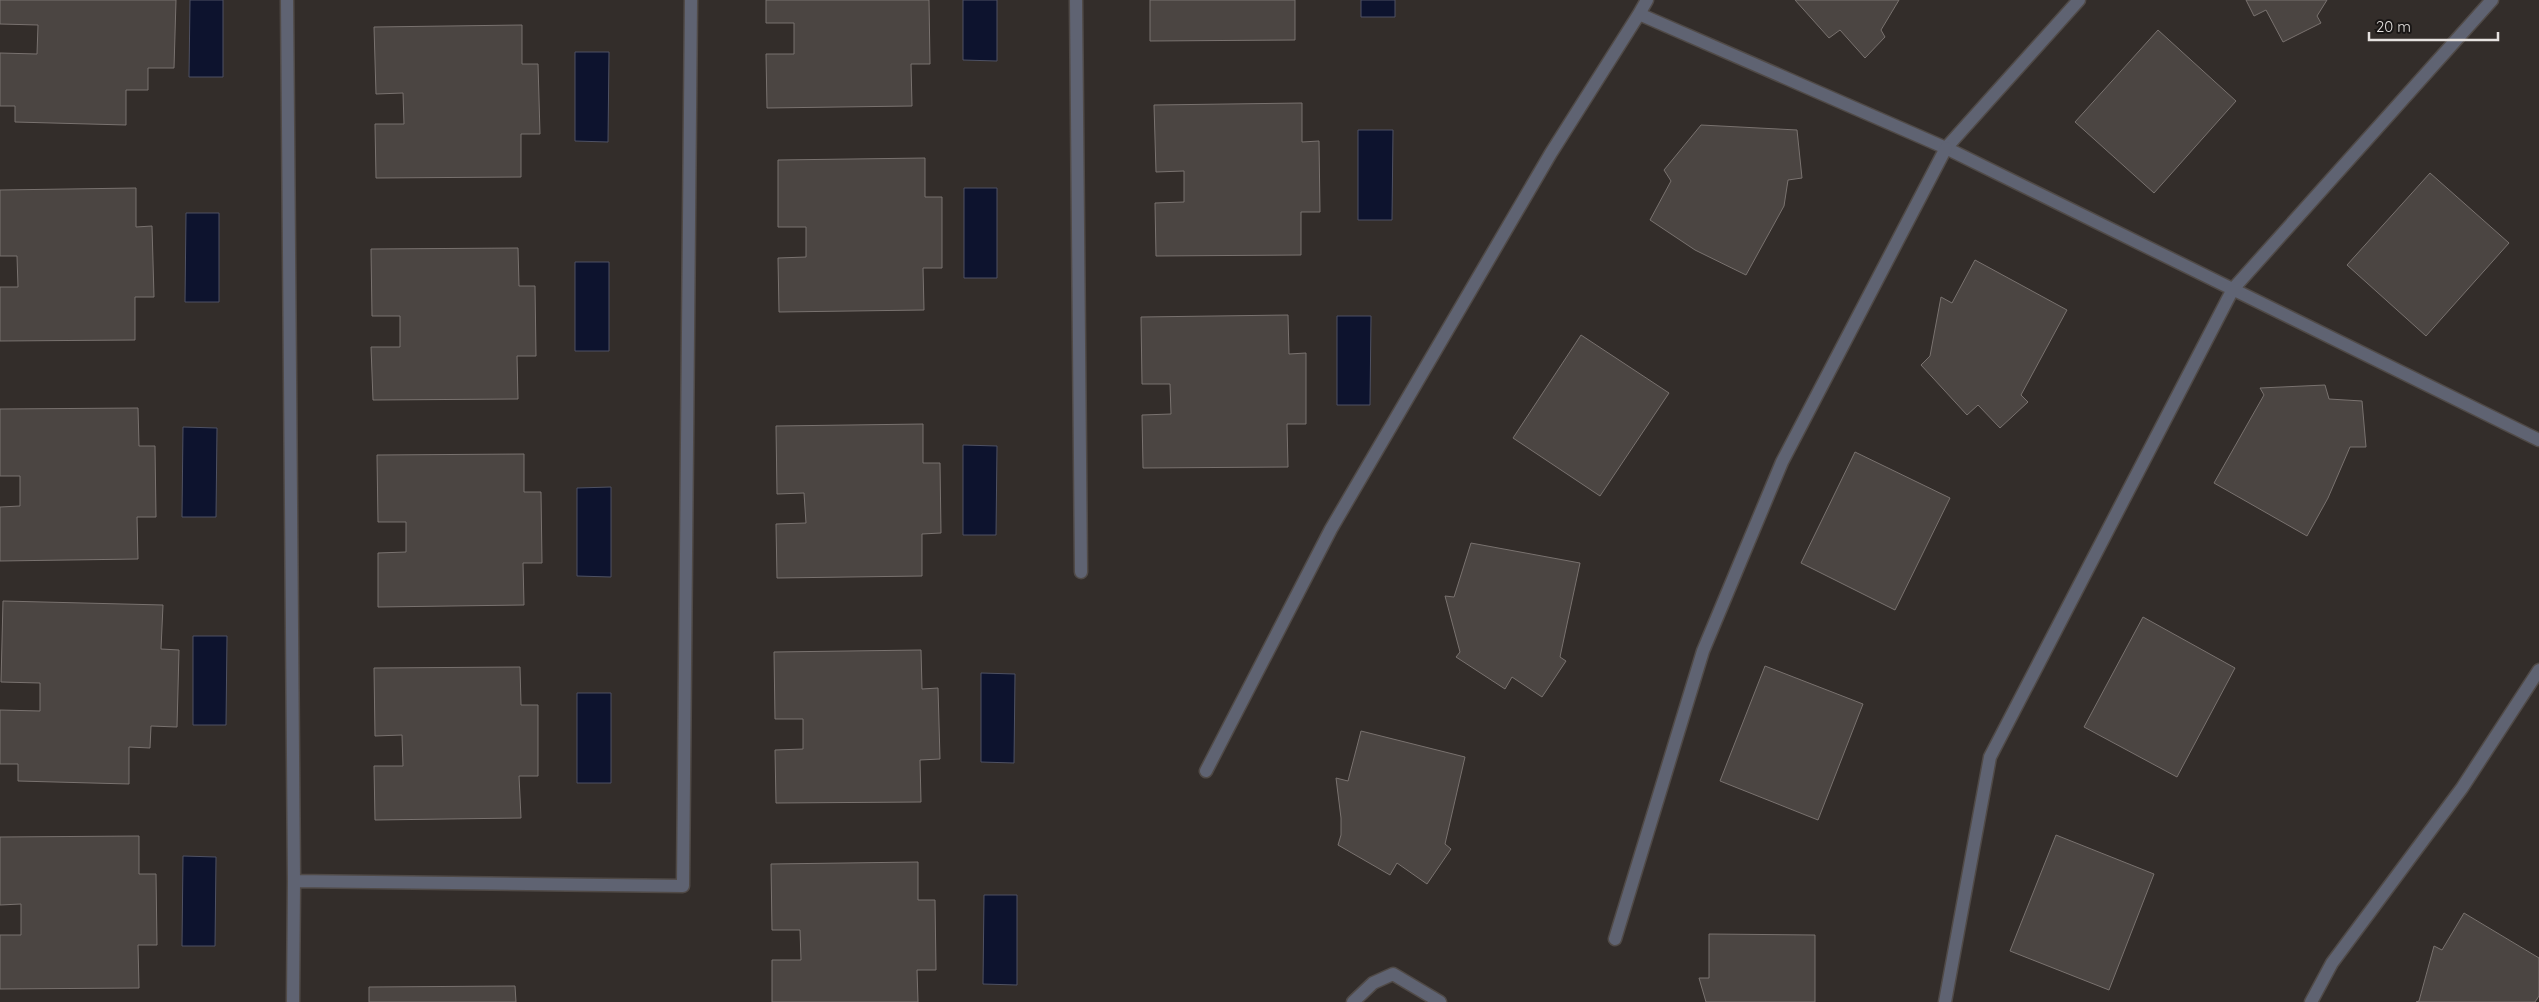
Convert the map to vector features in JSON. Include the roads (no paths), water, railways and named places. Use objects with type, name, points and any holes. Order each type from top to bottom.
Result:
[{"type":"street","points":[[287,0],[294,881],[293,1002]]},
{"type":"street","points":[[294,881],[683,886],[691,0]]},
{"type":"street","points":[[1076,0],[1082,572]]},
{"type":"street","points":[[1206,771],[1331,529],[1551,153],[1647,0]]},
{"type":"street","points":[[1615,939],[1704,651],[1782,462],[1946,148],[2079,0]]},
{"type":"street","points":[[1945,1002],[1990,757],[2232,289],[2492,0]]},
{"type":"street","points":[[1639,14],[1946,148],[2539,440]]},
{"type":"street","points":[[2311,1002],[2332,963],[2462,788],[2539,670]]},
{"type":"street","points":[[1353,1002],[1373,983],[1393,974],[1440,1002]]},
{"type":"water","points":[[190,0],[223,0],[223,77],[189,77]]},
{"type":"water","points":[[963,0],[997,0],[997,61],[963,60]]},
{"type":"water","points":[[1361,0],[1395,0],[1395,17],[1361,17]]},
{"type":"water","points":[[575,52],[609,52],[608,142],[575,141]]},
{"type":"water","points":[[1358,130],[1393,130],[1392,220],[1358,220]]},
{"type":"water","points":[[964,188],[997,188],[997,278],[964,278]]},
{"type":"water","points":[[186,213],[219,213],[219,302],[185,302]]},
{"type":"water","points":[[575,262],[609,262],[609,351],[575,351]]},
{"type":"water","points":[[1337,316],[1371,316],[1370,405],[1337,405]]},
{"type":"water","points":[[183,427],[217,428],[216,517],[182,517]]},
{"type":"water","points":[[963,445],[997,446],[996,535],[963,535]]},
{"type":"water","points":[[611,487],[611,577],[577,576],[577,488]]},
{"type":"water","points":[[193,636],[227,636],[226,725],[193,725]]},
{"type":"water","points":[[981,673],[1015,674],[1014,763],[981,762]]},
{"type":"water","points":[[577,693],[611,693],[611,783],[577,783]]},
{"type":"water","points":[[183,856],[216,857],[215,946],[182,946]]},
{"type":"water","points":[[984,895],[1017,895],[1017,985],[983,984]]}]
